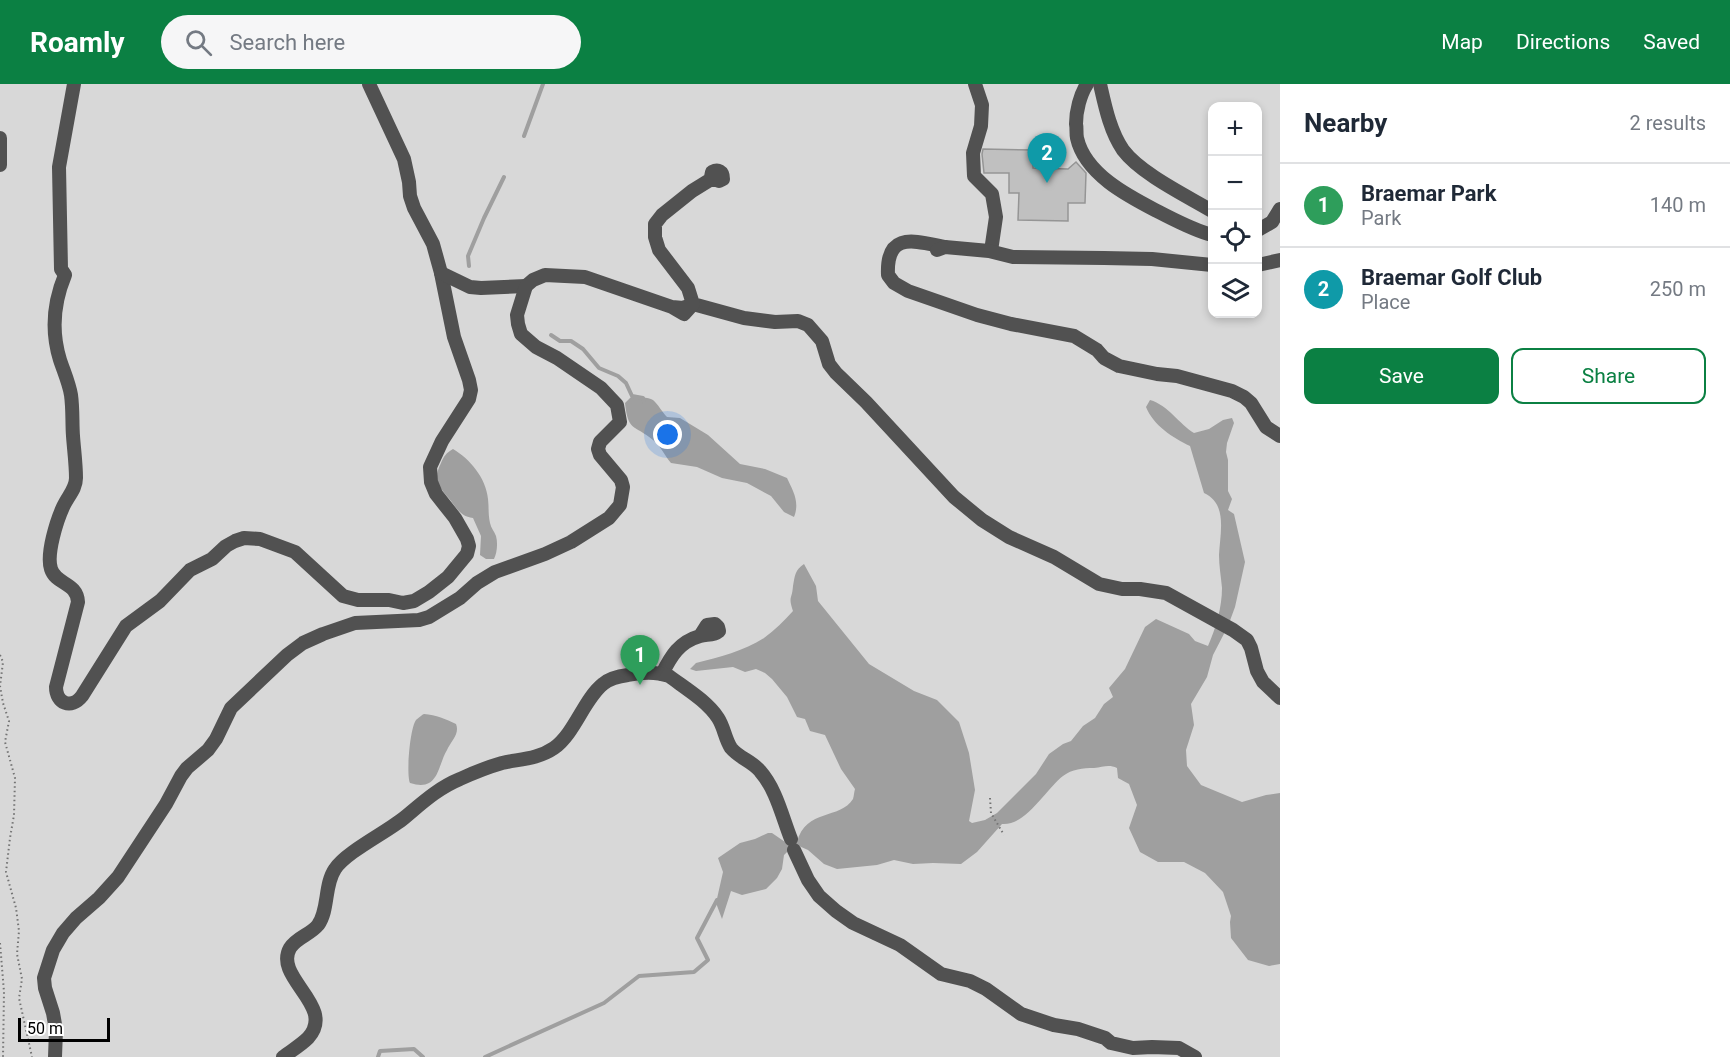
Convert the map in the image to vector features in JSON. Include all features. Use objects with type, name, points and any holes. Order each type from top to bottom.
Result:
[{"type":"street","points":[[74,84],[59,167],[61,269],[65,275],[54,311],[54,332],[71,396],[76,477],[73,490],[60,514],[50,560],[55,577],[74,589],[78,596],[56,687],[59,700],[66,704],[78,701],[126,626],[159,601],[190,570],[212,559],[235,541],[244,538],[260,540],[295,552],[343,596],[358,600],[389,600],[403,603],[414,601],[429,592],[448,577],[467,554],[469,546],[467,539],[455,518],[436,494],[430,482],[430,467],[435,453],[466,405],[471,390],[465,365],[454,338],[433,244],[412,202],[400,147],[369,84]]},
{"type":"street","points":[[975,84],[982,105],[981,126],[973,153],[974,176],[992,194],[996,217],[990,251]]},
{"type":"street","points":[[1087,84],[1076,116],[1077,138],[1083,154],[1098,173],[1126,195],[1189,227],[1208,234]]},
{"type":"street","points":[[1100,84],[1112,129],[1124,152],[1155,177],[1210,210]]},
{"type":"street","points":[[0,138],[0,165]]},
{"type":"street","points":[[693,304],[688,288],[659,250],[655,237],[655,224],[674,205],[713,178]]},
{"type":"street","points":[[1262,227],[1272,222],[1280,209]]},
{"type":"street","points":[[1208,265],[1152,259],[1013,257],[990,251],[945,247],[930,251],[925,243],[912,241],[894,247],[890,254],[888,276],[894,283],[920,296],[977,315],[1074,336],[1119,366],[1177,376],[1232,391],[1245,397],[1266,427],[1280,436]]},
{"type":"street","points":[[1262,264],[1280,260]]},
{"type":"street","points":[[441,273],[470,287],[526,286]]},
{"type":"street","points":[[55,1057],[56,1030],[44,978],[53,950],[63,933],[76,918],[118,877],[166,804],[181,776],[216,739],[231,708],[242,697],[303,643],[356,623],[419,620],[429,617],[495,572],[546,554],[571,542],[609,518],[620,505],[623,487],[621,480],[600,455],[598,449],[600,442],[620,422],[617,405],[601,388],[521,334],[517,315],[526,286],[545,275],[585,277],[672,307],[684,314],[693,304]]},
{"type":"street","points":[[693,304],[744,318],[775,322],[798,321],[808,325],[822,341],[829,364],[836,373],[866,402],[946,489],[982,520],[1009,537],[1054,557],[1099,584],[1122,589],[1166,593],[1233,630],[1247,640],[1263,682],[1280,698]]},
{"type":"street","points":[[662,674],[678,648],[700,636]]},
{"type":"street","points":[[283,1057],[308,1038],[316,1022],[311,1005],[290,968],[287,959],[288,952],[298,939],[318,924],[322,917],[329,882],[340,863],[451,783],[494,765],[541,756],[554,749],[604,682],[636,673],[653,672],[669,676],[717,715],[732,749],[759,769],[767,779],[808,880],[819,896],[836,911],[853,923],[900,945],[941,974],[970,981],[986,989],[1021,1014],[1105,1038],[1110,1043],[1133,1048],[1179,1048],[1195,1057]]},
{"type":"path","points":[[0,655],[3,662],[0,686],[9,722],[5,742],[15,778],[14,815],[6,872],[16,908],[19,931],[17,954],[22,979],[18,998],[32,1057]]},
{"type":"path","points":[[990,798],[991,813],[1004,835]]},
{"type":"path","points":[[0,943],[4,992],[3,1057]]},
{"type":"shaded area","points":[[0,84],[1280,84],[1280,1057],[0,1057]]},
{"type":"shaded area","points":[[632,396],[653,400],[667,417],[680,418],[708,435],[740,464],[765,469],[787,478],[796,501],[794,517],[784,512],[771,496],[747,483],[722,478],[697,467],[671,463],[656,442],[630,423],[625,403]]},
{"type":"shaded area","points":[[1150,400],[1168,410],[1194,433],[1209,429],[1223,420],[1232,418],[1234,423],[1226,452],[1228,491],[1232,499],[1228,510],[1234,514],[1245,562],[1235,607],[1228,626],[1213,655],[1207,677],[1191,704],[1194,725],[1186,750],[1187,766],[1201,785],[1242,802],[1280,793],[1280,964],[1269,966],[1248,960],[1231,938],[1231,916],[1223,892],[1205,873],[1184,862],[1158,862],[1140,852],[1129,828],[1137,805],[1129,784],[1118,778],[1117,768],[1111,766],[1074,770],[1066,774],[1027,813],[1011,823],[1002,824],[977,852],[961,864],[913,864],[894,860],[877,865],[837,869],[824,864],[808,850],[799,846],[790,849],[784,855],[782,869],[777,878],[766,889],[742,895],[731,891],[722,919],[716,903],[723,872],[718,858],[740,843],[768,833],[772,833],[788,844],[797,842],[801,831],[808,824],[840,810],[853,799],[855,789],[841,769],[825,735],[810,731],[805,719],[797,717],[787,697],[765,673],[756,669],[745,672],[733,667],[696,671],[690,669],[696,663],[748,647],[776,629],[793,611],[791,600],[795,576],[804,564],[816,586],[818,601],[869,664],[914,691],[937,700],[959,722],[969,753],[975,790],[969,821],[972,823],[985,820],[997,813],[1036,774],[1049,754],[1071,741],[1083,726],[1095,718],[1104,704],[1113,697],[1109,688],[1125,669],[1145,627],[1156,619],[1189,634],[1195,641],[1208,646],[1214,632],[1222,595],[1219,559],[1220,512],[1212,498],[1204,493],[1190,446],[1170,435],[1153,420],[1146,407]]},
{"type":"shaded area","points":[[453,449],[471,464],[481,477],[487,491],[490,523],[497,539],[494,559],[486,559],[480,555],[481,536],[473,518],[460,512],[437,479],[438,469],[444,457]]},
{"type":"shaded area","points":[[424,714],[456,724],[457,731],[436,776],[427,784],[420,785],[410,783],[410,741],[416,720]]},
{"type":"building","points":[[983,149],[1033,150],[1033,168],[1068,169],[1076,162],[1086,173],[1085,203],[1068,203],[1068,221],[1018,220],[1019,193],[1009,193],[1009,173],[984,173]]},
{"type":"waterway","points":[[524,136],[543,84]]},
{"type":"waterway","points":[[469,266],[468,256],[504,177]]},
{"type":"waterway","points":[[551,335],[560,341],[571,341],[583,349],[599,368],[618,376],[626,383],[632,396],[643,398],[644,402]]},
{"type":"waterway","points":[[485,1057],[604,1003],[639,976],[694,972],[708,960],[697,938],[717,900]]},
{"type":"waterway","points":[[378,1057],[380,1051],[414,1049],[423,1057]]},
{"type":"place","name":"Braemar Golf Club","points":[[1047,183]]},
{"type":"place","name":"Braemar Park","points":[[640,685]]}]
